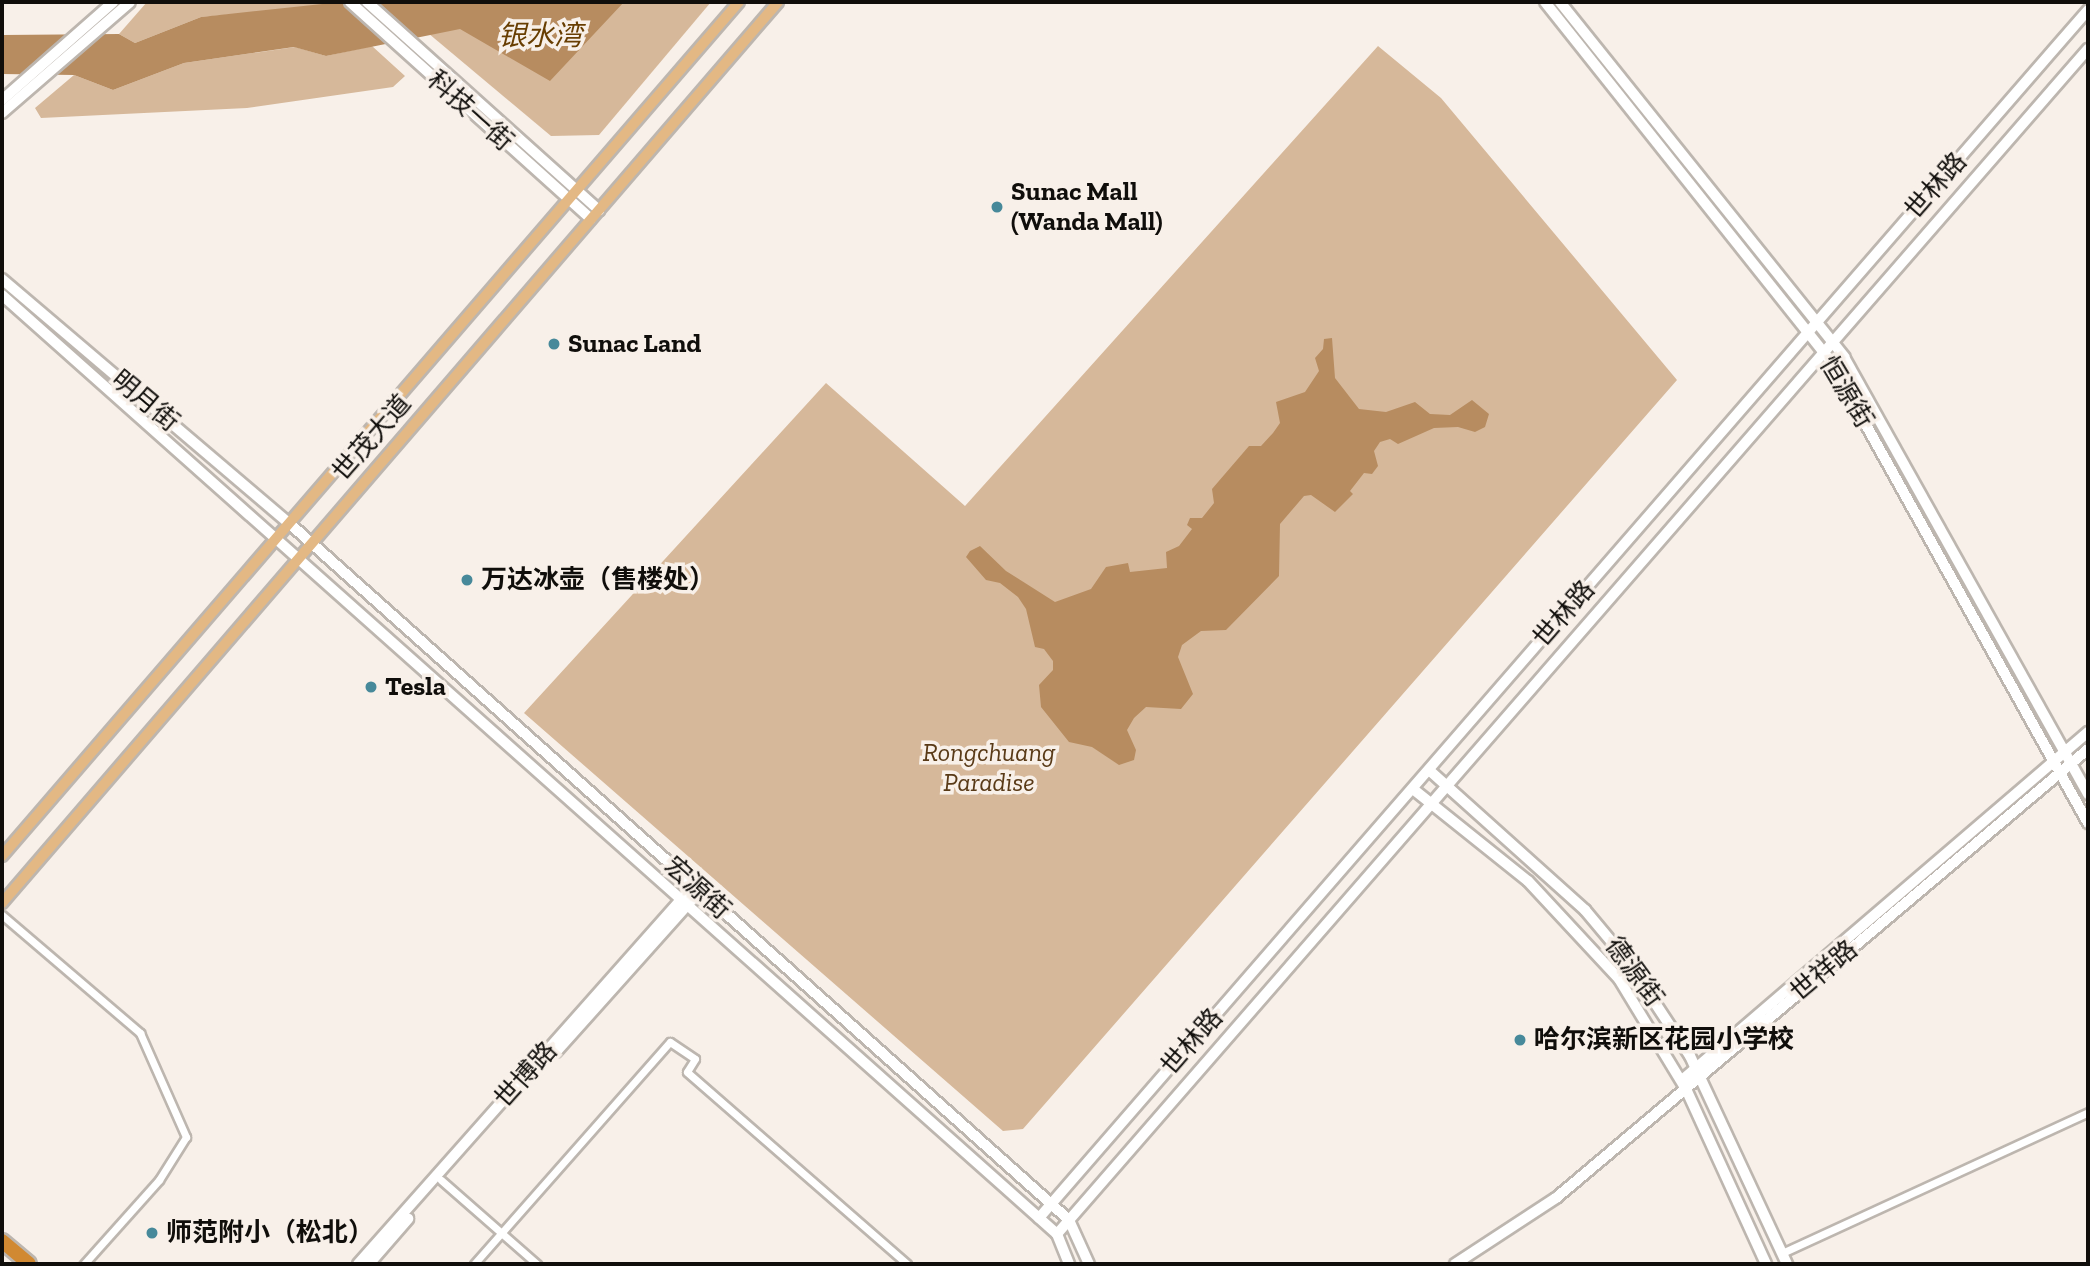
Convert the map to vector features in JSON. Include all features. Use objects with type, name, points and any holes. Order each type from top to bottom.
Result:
[{"type":"highway","points":[[2,1241],[29,1264]]},
{"type":"main road","points":[[2,100],[89,26],[113,2]]},
{"type":"main road","points":[[2,113],[130,2]]},
{"type":"main road","name":"科技一街","points":[[350,2],[428,65],[573,195],[591,219]]},
{"type":"main road","name":"科技一街","points":[[367,2],[428,65]]},
{"type":"main road","name":"世茂大道","points":[[2,856],[739,2]]},
{"type":"main road","name":"世茂大道","points":[[2,903],[778,2]]},
{"type":"main road","name":"恒源街","points":[[1545,2],[1824,353],[2088,823]]},
{"type":"main road","name":"恒源街","points":[[1560,2],[1832,343],[2088,794]]},
{"type":"main road","name":"世林路","points":[[1039,1218],[2088,10]]},
{"type":"main road","name":"世林路","points":[[1057,1234],[2088,50]]},
{"type":"main road","name":"科技一街","points":[[573,195],[599,209]]},
{"type":"main road","name":"明月街","points":[[2,279],[289,523]]},
{"type":"main road","name":"明月街","points":[[2,295],[276,539]]},
{"type":"main road","name":"宏源街","points":[[289,523],[1069,1220],[1089,1264]]},
{"type":"main road","name":"宏源街","points":[[276,539],[1057,1234],[1069,1264]]},
{"type":"main road","name":"世祥路","points":[[1455,1264],[1556,1198],[2088,732]]},
{"type":"main road","name":"世祥路","points":[[1698,1072],[2088,749]]},
{"type":"main road","name":"德源街","points":[[1429,770],[1609,936],[1665,1014],[1698,1072],[1787,1264]]},
{"type":"main road","name":"德源街","points":[[1413,789],[1528,881],[1585,938],[1636,1004],[1684,1084],[1766,1264]]},
{"type":"main road","name":"世博路","points":[[358,1264],[697,888]]},
{"type":"main road","name":"世博路","points":[[369,1264],[684,902]]},
{"type":"street","points":[[2,915],[140,1033],[186,1137],[159,1180],[84,1264]]},
{"type":"street","points":[[474,1264],[670,1042],[695,1059],[687,1072],[693,1078],[907,1264]]},
{"type":"street","points":[[1782,1253],[2088,1112]]},
{"type":"street","points":[[441,1180],[537,1264]]},
{"type":"green space","points":[[147,2],[325,2],[329,6],[201,17],[135,43],[119,34]]},
{"type":"green space","points":[[391,2],[711,2],[599,135],[551,136]]},
{"type":"green space","points":[[372,46],[405,76],[393,87],[247,108],[41,118],[35,108],[74,75],[113,90],[184,63],[295,47],[326,56]]},
{"type":"green space","name":"Rongchuang Paradise","points":[[1378,46],[1441,98],[1677,380],[1023,1129],[1003,1131],[524,713],[826,383],[965,506]]},
{"type":"water","name":"银水湾","points":[[341,2],[624,2],[550,81],[460,29],[326,56],[294,47],[184,63],[113,90],[74,75],[2,74],[2,35],[119,34],[135,43],[201,17]]},
{"type":"water","points":[[1332,338],[1335,378],[1359,409],[1386,412],[1415,402],[1430,414],[1450,415],[1472,400],[1489,414],[1485,427],[1475,432],[1458,427],[1434,428],[1398,444],[1390,439],[1380,442],[1374,451],[1378,466],[1372,474],[1364,473],[1350,491],[1353,494],[1335,512],[1311,495],[1304,496],[1280,524],[1279,576],[1226,630],[1201,631],[1182,645],[1178,657],[1193,694],[1181,709],[1146,707],[1134,718],[1127,730],[1136,750],[1134,760],[1119,765],[1092,747],[1069,742],[1041,707],[1039,685],[1053,670],[1053,661],[1044,649],[1035,647],[1026,609],[1018,597],[1000,583],[986,580],[966,557],[970,551],[980,546],[1006,571],[1055,602],[1091,589],[1106,567],[1128,563],[1130,572],[1167,568],[1166,552],[1179,546],[1192,529],[1187,525],[1190,518],[1202,518],[1214,503],[1212,489],[1249,446],[1261,446],[1273,433],[1280,423],[1276,402],[1305,392],[1319,371],[1315,358],[1323,349],[1324,339]]},
{"type":"place","name":"Sunac Mall (Wanda Mall)","points":[[997,207]]},
{"type":"place","name":"Sunac Land","points":[[554,344]]},
{"type":"place","name":"万达冰壶（售楼处）","points":[[467,580]]},
{"type":"place","name":"Tesla","points":[[371,687]]},
{"type":"place","name":"哈尔滨新区花园小学校","points":[[1520,1040]]},
{"type":"place","name":"师范附小（松北）","points":[[152,1233]]}]
